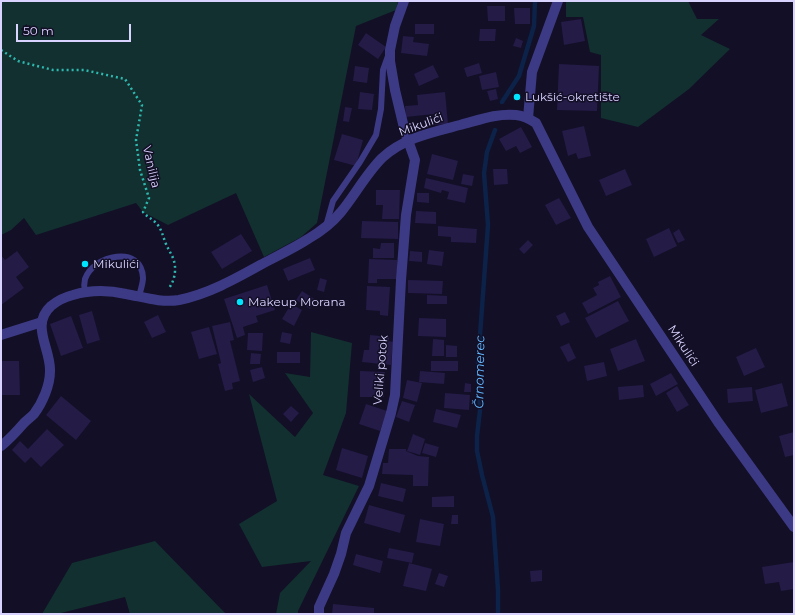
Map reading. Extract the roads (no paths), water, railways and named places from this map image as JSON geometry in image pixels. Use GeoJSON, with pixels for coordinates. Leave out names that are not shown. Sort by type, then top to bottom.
{"type":"FeatureCollection","features":[{"type":"Feature","properties":{"kind":"street","name":"Veliki potok"},"geometry":{"type":"LineString","coordinates":[[319,614],[320,607],[341,554],[346,533],[368,486],[391,413],[394,395],[406,223],[415,160],[408,141],[391,72],[390,50],[395,26],[404,1]]}},
{"type":"Feature","properties":{"kind":"street"},"geometry":{"type":"LineString","coordinates":[[528,118],[532,72],[536,57],[558,1]]}},
{"type":"Feature","properties":{"kind":"street","name":"Mikulići"},"geometry":{"type":"LineString","coordinates":[[42,322],[43,316],[47,310],[55,304],[65,298],[85,292],[109,291],[166,301],[176,300],[217,288],[252,271],[326,228],[340,213],[379,161],[392,150],[408,141],[424,135],[492,116],[517,115],[528,118],[536,124],[588,226],[718,422],[794,527]]}},
{"type":"Feature","properties":{"kind":"street"},"geometry":{"type":"LineString","coordinates":[[1,335],[42,322],[42,332],[49,356],[50,370],[49,383],[44,397],[34,415],[1,446]]}},
{"type":"Feature","properties":{"kind":"lane"},"geometry":{"type":"LineString","coordinates":[[326,228],[333,201],[360,162],[376,135],[381,109],[383,70],[390,50]]}},
{"type":"Feature","properties":{"kind":"lane"},"geometry":{"type":"LineString","coordinates":[[85,292],[84,283],[90,271],[111,257],[119,256],[134,261],[139,265],[143,278],[139,297]]}},
{"type":"Feature","properties":{"kind":"waterway","name":"Črnomerec"},"geometry":{"type":"LineString","coordinates":[[502,102],[519,76],[534,26],[535,1]]}},
{"type":"Feature","properties":{"kind":"waterway","name":"Črnomerec"},"geometry":{"type":"LineString","coordinates":[[495,130],[487,152],[484,173],[488,225],[478,363],[480,410],[477,451],[493,517],[498,590],[498,614]]}},
{"type":"Feature","properties":{"kind":"place","name":"Lukšić-okretište"},"geometry":{"type":"Point","coordinates":[517,97]}},
{"type":"Feature","properties":{"kind":"place","name":"Mikulići"},"geometry":{"type":"Point","coordinates":[85,264]}},
{"type":"Feature","properties":{"kind":"place","name":"Makeup Morana"},"geometry":{"type":"Point","coordinates":[240,302]}}]}
